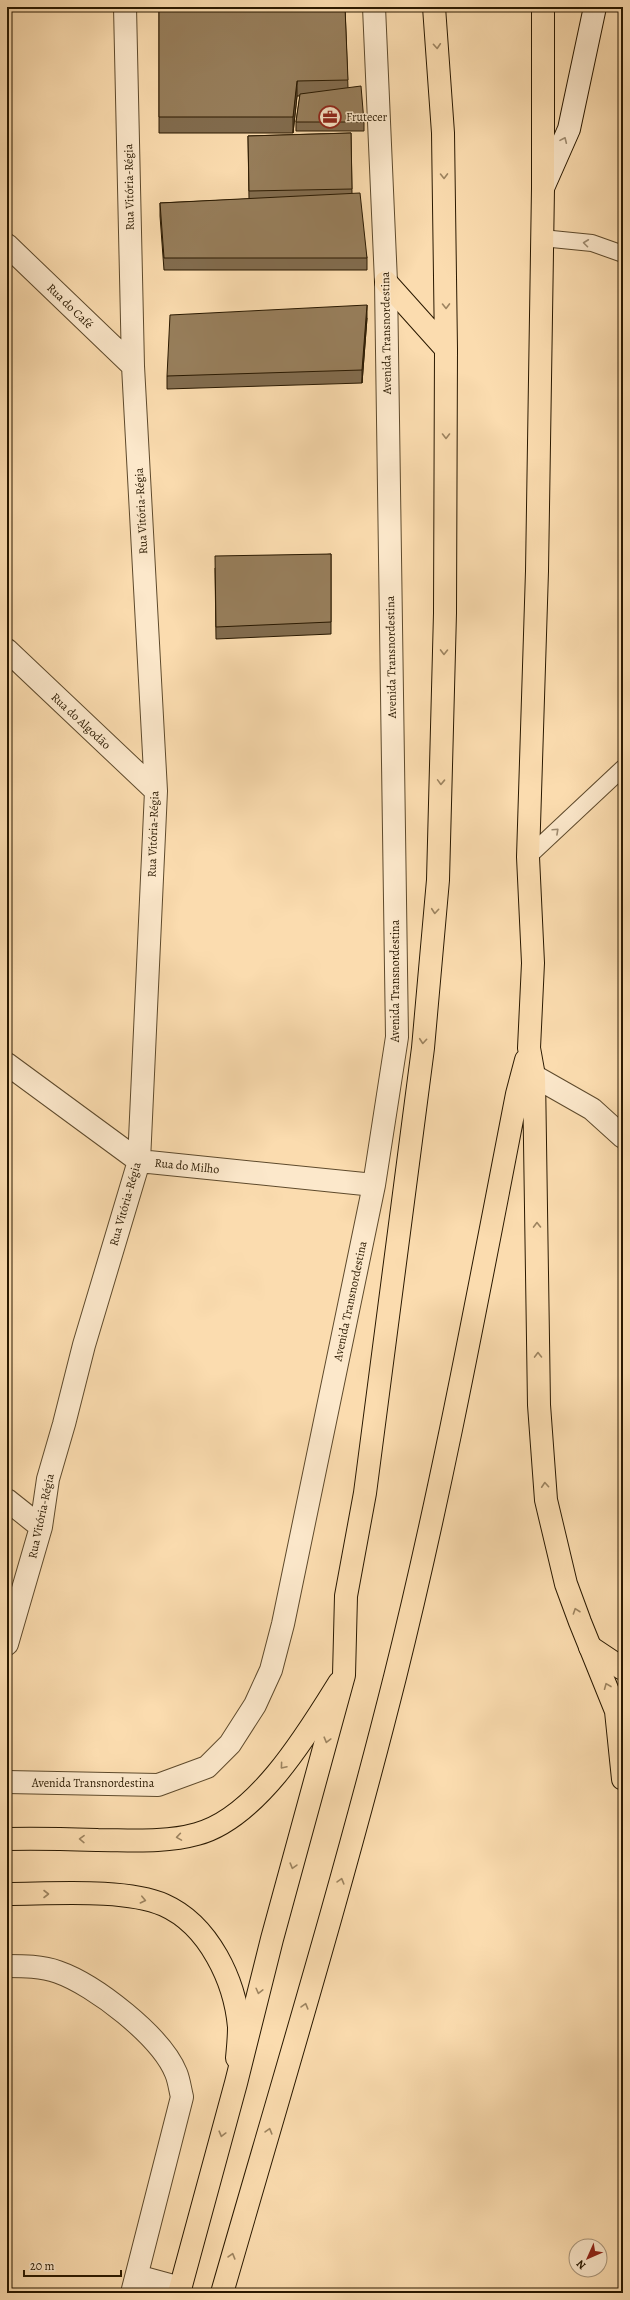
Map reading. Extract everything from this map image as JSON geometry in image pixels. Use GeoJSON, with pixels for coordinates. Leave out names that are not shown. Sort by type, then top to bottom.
{"type":"FeatureCollection","features":[{"type":"Feature","properties":{"kind":"main road"},"geometry":{"type":"LineString","coordinates":[[180,2291],[236,2083],[272,1939],[344,1676],[346,1596],[365,1493],[423,1048],[438,880],[445,613],[446,349],[443,133],[434,7]]}},
{"type":"Feature","properties":{"kind":"main road"},"geometry":{"type":"LineString","coordinates":[[542,7],[543,188],[537,563],[528,857],[532,963],[529,1048],[534,1076],[539,1405],[546,1500],[566,1584],[616,1711],[623,1778]]}},
{"type":"Feature","properties":{"kind":"main road"},"geometry":{"type":"LineString","coordinates":[[386,282],[446,349]]}},
{"type":"Feature","properties":{"kind":"main road"},"geometry":{"type":"LineString","coordinates":[[222,2293],[356,1830],[395,1675],[447,1448],[517,1094],[529,1048]]}},
{"type":"Feature","properties":{"kind":"main road"},"geometry":{"type":"LineString","coordinates":[[590,1647],[623,1669]]}},
{"type":"Feature","properties":{"kind":"main road"},"geometry":{"type":"LineString","coordinates":[[7,1839],[162,1840],[198,1834],[226,1822],[258,1794],[284,1765],[306,1736],[344,1676]]}},
{"type":"Feature","properties":{"kind":"main road"},"geometry":{"type":"LineString","coordinates":[[7,1894],[104,1894],[163,1905],[182,1915],[218,1958],[230,1985],[239,2027],[236,2083]]}},
{"type":"Feature","properties":{"kind":"street","name":"Rua Vitória-Régia"},"geometry":{"type":"LineString","coordinates":[[7,1644],[40,1527],[48,1479],[84,1345],[138,1161],[156,791],[133,366],[126,7]]}},
{"type":"Feature","properties":{"kind":"street","name":"Avenida Transnordestina"},"geometry":{"type":"LineString","coordinates":[[7,1782],[158,1785],[207,1767],[230,1744],[255,1705],[271,1670],[283,1624],[374,1185],[397,1036],[386,282],[374,7]]}},
{"type":"Feature","properties":{"kind":"street"},"geometry":{"type":"LineString","coordinates":[[543,188],[569,129],[595,7]]}},
{"type":"Feature","properties":{"kind":"street","name":"Rua do Café"},"geometry":{"type":"LineString","coordinates":[[7,245],[133,366]]}},
{"type":"Feature","properties":{"kind":"street","name":"Rua do Algodão"},"geometry":{"type":"LineString","coordinates":[[7,650],[156,791]]}},
{"type":"Feature","properties":{"kind":"street","name":"Rua do Milho"},"geometry":{"type":"LineString","coordinates":[[7,1064],[138,1161],[374,1185]]}},
{"type":"Feature","properties":{"kind":"street"},"geometry":{"type":"LineString","coordinates":[[534,1076],[592,1109],[623,1137]]}},
{"type":"Feature","properties":{"kind":"street"},"geometry":{"type":"LineString","coordinates":[[7,1500],[40,1527]]}},
{"type":"Feature","properties":{"kind":"street"},"geometry":{"type":"LineString","coordinates":[[7,1966],[25,1966],[58,1972],[97,1992],[122,2011],[144,2031],[166,2055],[176,2073],[182,2097],[134,2284],[180,2291]]}},
{"type":"Feature","properties":{"kind":"lane"},"geometry":{"type":"LineString","coordinates":[[542,238],[592,243],[623,254]]}},
{"type":"Feature","properties":{"kind":"lane"},"geometry":{"type":"LineString","coordinates":[[528,857],[623,768]]}},
{"type":"Feature","properties":{"kind":"building"},"geometry":{"type":"Polygon","coordinates":[[[159,7],[345,7],[348,80],[297,81],[293,117],[159,117],[159,7]]]}},
{"type":"Feature","properties":{"kind":"building","name":"Frutecer"},"geometry":{"type":"Polygon","coordinates":[[[361,86],[364,122],[296,122],[300,94],[361,86]]]}},
{"type":"Feature","properties":{"kind":"building"},"geometry":{"type":"Polygon","coordinates":[[[351,133],[352,189],[249,191],[248,136],[351,133]]]}},
{"type":"Feature","properties":{"kind":"building"},"geometry":{"type":"Polygon","coordinates":[[[360,193],[367,258],[164,258],[160,203],[360,193]]]}},
{"type":"Feature","properties":{"kind":"building"},"geometry":{"type":"Polygon","coordinates":[[[367,305],[362,370],[167,376],[170,315],[367,305]]]}},
{"type":"Feature","properties":{"kind":"building"},"geometry":{"type":"Polygon","coordinates":[[[331,554],[331,622],[216,627],[215,556],[331,554]]]}},
{"type":"Feature","properties":{"kind":"place","name":"Frutecer"},"geometry":{"type":"Point","coordinates":[330,117]}}]}
